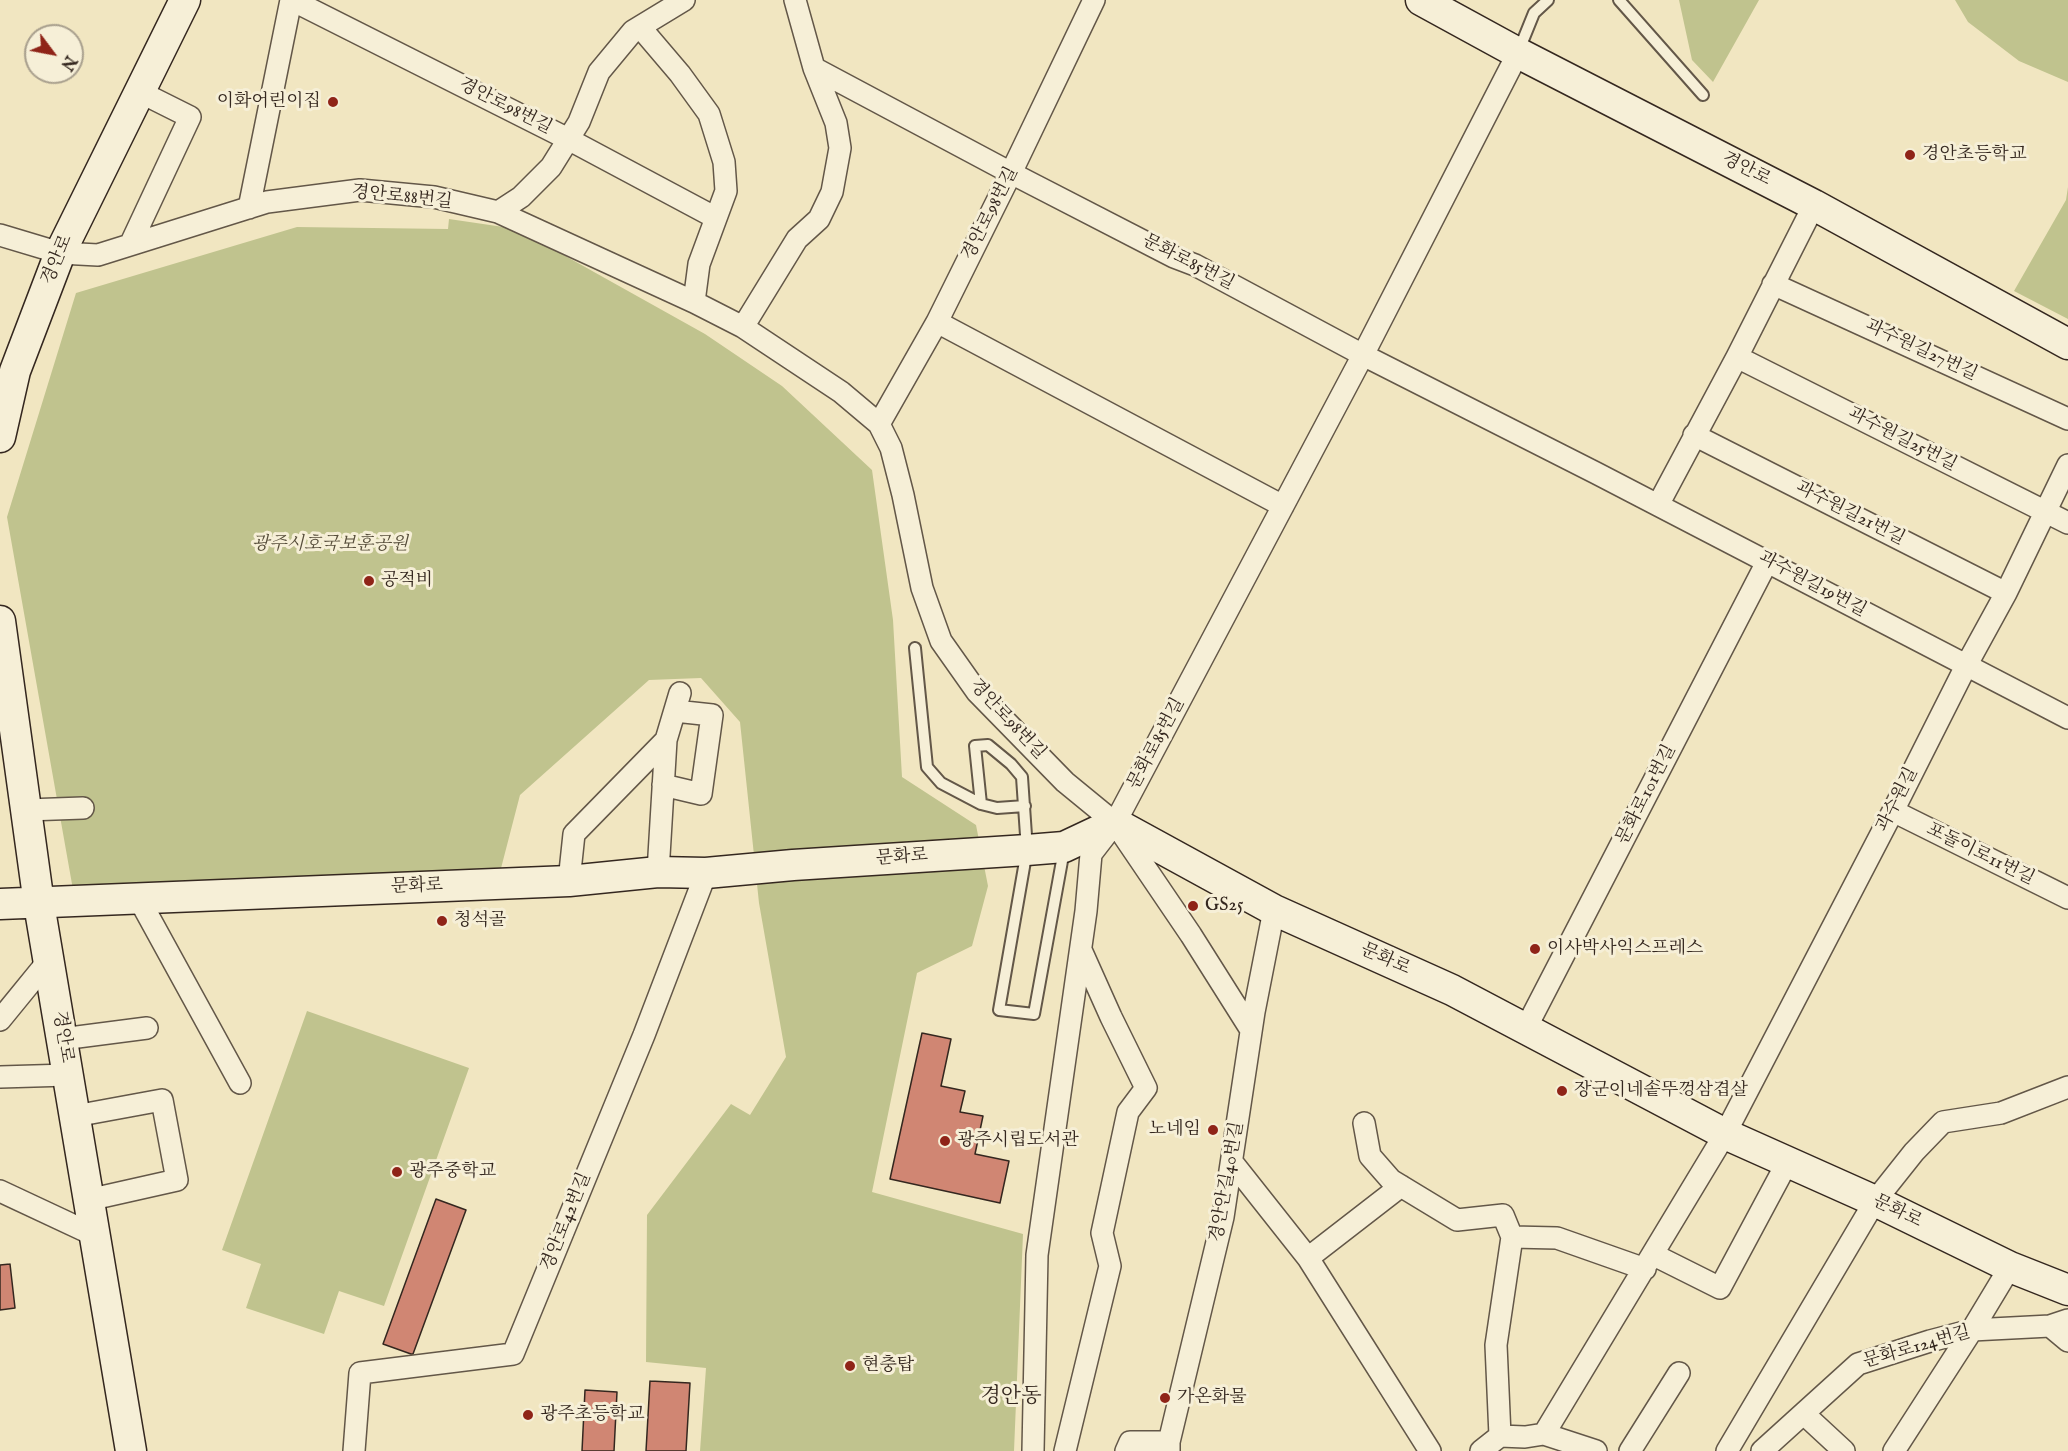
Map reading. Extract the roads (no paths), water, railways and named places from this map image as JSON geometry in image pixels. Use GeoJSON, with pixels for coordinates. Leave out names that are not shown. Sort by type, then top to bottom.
{"type":"FeatureCollection","features":[{"type":"Feature","properties":{"kind":"street","name":"경안로"},"geometry":{"type":"LineString","coordinates":[[0,437],[15,371],[60,253],[185,0]]}},
{"type":"Feature","properties":{"kind":"street","name":"경안로98번길"},"geometry":{"type":"LineString","coordinates":[[249,208],[292,0],[568,139],[716,218]]}},
{"type":"Feature","properties":{"kind":"street"},"geometry":{"type":"LineString","coordinates":[[498,212],[521,197],[551,167],[579,122],[599,72],[633,31],[684,0]]}},
{"type":"Feature","properties":{"kind":"street"},"geometry":{"type":"LineString","coordinates":[[743,327],[797,239],[819,219],[832,192],[840,148],[836,123],[814,68],[795,0]]}},
{"type":"Feature","properties":{"kind":"street","name":"경안로"},"geometry":{"type":"LineString","coordinates":[[1421,0],[1518,53],[1814,205],[2068,344]]}},
{"type":"Feature","properties":{"kind":"street","name":"경안로98번길"},"geometry":{"type":"LineString","coordinates":[[879,424],[937,322],[1011,173],[1086,3]]}},
{"type":"Feature","properties":{"kind":"street"},"geometry":{"type":"LineString","coordinates":[[640,27],[680,74],[709,114],[724,162],[726,191],[699,264],[694,302]]}},
{"type":"Feature","properties":{"kind":"street","name":"문화로85번길"},"geometry":{"type":"LineString","coordinates":[[1033,1451],[1037,1255],[1081,950],[1091,854],[1115,823],[1363,356],[1518,53]]}},
{"type":"Feature","properties":{"kind":"street","name":"문화로85번길"},"geometry":{"type":"LineString","coordinates":[[814,68],[1011,173],[1174,257],[1195,265],[1363,356]]}},
{"type":"Feature","properties":{"kind":"street"},"geometry":{"type":"LineString","coordinates":[[131,243],[190,117],[140,92]]}},
{"type":"Feature","properties":{"kind":"street","name":"경안로88번길"},"geometry":{"type":"LineString","coordinates":[[0,235],[60,253],[98,255],[267,202],[360,190],[434,197],[498,212],[694,302]]}},
{"type":"Feature","properties":{"kind":"street"},"geometry":{"type":"LineString","coordinates":[[1658,505],[1737,357],[1814,205]]}},
{"type":"Feature","properties":{"kind":"street","name":"과수원길27번길"},"geometry":{"type":"LineString","coordinates":[[1773,284],[2068,419]]}},
{"type":"Feature","properties":{"kind":"street","name":"경안로98번길"},"geometry":{"type":"LineString","coordinates":[[694,302],[743,327],[842,392],[879,424],[891,448],[922,588],[941,641],[977,692],[1065,782],[1115,823],[1191,935],[1251,1030]]}},
{"type":"Feature","properties":{"kind":"street"},"geometry":{"type":"LineString","coordinates":[[937,322],[1283,506]]}},
{"type":"Feature","properties":{"kind":"street","name":"과수원길19번길"},"geometry":{"type":"LineString","coordinates":[[1363,356],[1658,505],[2068,718]]}},
{"type":"Feature","properties":{"kind":"street","name":"과수원길25번길"},"geometry":{"type":"LineString","coordinates":[[1737,357],[2068,523]]}},
{"type":"Feature","properties":{"kind":"street","name":"과수원길21번길"},"geometry":{"type":"LineString","coordinates":[[1694,435],[2006,592]]}},
{"type":"Feature","properties":{"kind":"street","name":"과수원길"},"geometry":{"type":"LineString","coordinates":[[1725,1134],[2006,592],[2068,465]]}},
{"type":"Feature","properties":{"kind":"street","name":"문화로101번길"},"geometry":{"type":"LineString","coordinates":[[1526,1028],[1767,562]]}},
{"type":"Feature","properties":{"kind":"street","name":"경안로"},"geometry":{"type":"LineString","coordinates":[[0,621],[39,904],[131,1451]]}},
{"type":"Feature","properties":{"kind":"street"},"geometry":{"type":"LineString","coordinates":[[658,872],[663,785],[666,740],[677,702],[712,715],[701,794],[663,785]]}},
{"type":"Feature","properties":{"kind":"street"},"geometry":{"type":"LineString","coordinates":[[569,881],[574,834],[666,740]]}},
{"type":"Feature","properties":{"kind":"street"},"geometry":{"type":"LineString","coordinates":[[27,810],[83,808]]}},
{"type":"Feature","properties":{"kind":"street","name":"포돌이로11번길"},"geometry":{"type":"LineString","coordinates":[[1893,811],[2068,898]]}},
{"type":"Feature","properties":{"kind":"street","name":"문화로"},"geometry":{"type":"LineString","coordinates":[[0,904],[569,881],[658,872],[706,873],[1027,850],[1064,847],[1115,823],[1274,910],[1452,990],[1725,1134],[1788,1161],[2010,1267],[2068,1290]]}},
{"type":"Feature","properties":{"kind":"street","name":"경안로42번길"},"geometry":{"type":"LineString","coordinates":[[354,1451],[360,1373],[513,1354],[644,1035],[706,873]]}},
{"type":"Feature","properties":{"kind":"street"},"geometry":{"type":"LineString","coordinates":[[139,899],[240,1083]]}},
{"type":"Feature","properties":{"kind":"street","name":"경안안길40번길"},"geometry":{"type":"LineString","coordinates":[[1169,1446],[1223,1217],[1251,1030],[1274,910]]}},
{"type":"Feature","properties":{"kind":"street"},"geometry":{"type":"LineString","coordinates":[[1065,1451],[1110,1266],[1102,1233],[1128,1112],[1146,1088],[1081,950]]}},
{"type":"Feature","properties":{"kind":"street"},"geometry":{"type":"LineString","coordinates":[[0,1020],[49,960]]}},
{"type":"Feature","properties":{"kind":"street"},"geometry":{"type":"LineString","coordinates":[[62,1039],[147,1028]]}},
{"type":"Feature","properties":{"kind":"street"},"geometry":{"type":"LineString","coordinates":[[0,1077],[68,1075]]}},
{"type":"Feature","properties":{"kind":"street"},"geometry":{"type":"LineString","coordinates":[[1727,1451],[1875,1202],[1914,1152],[1943,1122],[2001,1113],[2068,1087]]}},
{"type":"Feature","properties":{"kind":"street"},"geometry":{"type":"LineString","coordinates":[[75,1116],[162,1100],[177,1180],[88,1200]]}},
{"type":"Feature","properties":{"kind":"street"},"geometry":{"type":"LineString","coordinates":[[1364,1123],[1370,1156],[1391,1180],[1457,1220],[1503,1215],[1512,1237],[1496,1346],[1500,1436]]}},
{"type":"Feature","properties":{"kind":"street"},"geometry":{"type":"LineString","coordinates":[[1544,1434],[1725,1134]]}},
{"type":"Feature","properties":{"kind":"street"},"geometry":{"type":"LineString","coordinates":[[1512,1237],[1557,1238],[1649,1262],[1720,1288],[1788,1161]]}},
{"type":"Feature","properties":{"kind":"street"},"geometry":{"type":"LineString","coordinates":[[1232,1162],[1308,1258],[1430,1451]]}},
{"type":"Feature","properties":{"kind":"street"},"geometry":{"type":"LineString","coordinates":[[1308,1258],[1401,1186]]}},
{"type":"Feature","properties":{"kind":"street"},"geometry":{"type":"LineString","coordinates":[[0,1191],[94,1235]]}},
{"type":"Feature","properties":{"kind":"street"},"geometry":{"type":"LineString","coordinates":[[1894,1451],[2010,1267]]}},
{"type":"Feature","properties":{"kind":"street"},"geometry":{"type":"LineString","coordinates":[[2059,1323],[2068,1341]]}},
{"type":"Feature","properties":{"kind":"street","name":"문화로124번길"},"geometry":{"type":"LineString","coordinates":[[1762,1451],[1858,1364],[1972,1330],[2059,1323]]}},
{"type":"Feature","properties":{"kind":"street"},"geometry":{"type":"LineString","coordinates":[[1630,1451],[1679,1373]]}},
{"type":"Feature","properties":{"kind":"street"},"geometry":{"type":"LineString","coordinates":[[1804,1414],[1844,1451]]}},
{"type":"Feature","properties":{"kind":"street"},"geometry":{"type":"LineString","coordinates":[[1481,1451],[1500,1436],[1525,1437],[1544,1434],[1596,1451]]}},
{"type":"Feature","properties":{"kind":"street"},"geometry":{"type":"LineString","coordinates":[[1126,1451],[1130,1442],[1169,1446]]}},
{"type":"Feature","properties":{"kind":"lane"},"geometry":{"type":"LineString","coordinates":[[1518,53],[1534,13],[1548,0]]}},
{"type":"Feature","properties":{"kind":"lane"},"geometry":{"type":"LineString","coordinates":[[1619,0],[1703,95]]}},
{"type":"Feature","properties":{"kind":"lane"},"geometry":{"type":"LineString","coordinates":[[915,648],[927,767],[941,783],[981,804],[997,808],[1025,806]]}},
{"type":"Feature","properties":{"kind":"lane"},"geometry":{"type":"LineString","coordinates":[[981,804],[975,746],[988,745],[1011,764],[1022,777],[1027,850],[999,1010],[1034,1014],[1064,847]]}},
{"type":"Feature","properties":{"kind":"place","name":"이화어린이집"},"geometry":{"type":"Point","coordinates":[333,102]}},
{"type":"Feature","properties":{"kind":"place","name":"경안초등학교"},"geometry":{"type":"Point","coordinates":[1910,155]}},
{"type":"Feature","properties":{"kind":"place","name":"공적비"},"geometry":{"type":"Point","coordinates":[369,581]}},
{"type":"Feature","properties":{"kind":"place","name":"GS25"},"geometry":{"type":"Point","coordinates":[1193,906]}},
{"type":"Feature","properties":{"kind":"place","name":"청석골"},"geometry":{"type":"Point","coordinates":[442,921]}},
{"type":"Feature","properties":{"kind":"place","name":"이사박사익스프레스"},"geometry":{"type":"Point","coordinates":[1535,949]}},
{"type":"Feature","properties":{"kind":"place","name":"장군이네솥뚜껑삼겹살"},"geometry":{"type":"Point","coordinates":[1562,1091]}},
{"type":"Feature","properties":{"kind":"place","name":"노네임"},"geometry":{"type":"Point","coordinates":[1213,1130]}},
{"type":"Feature","properties":{"kind":"place","name":"광주시립도서관"},"geometry":{"type":"Point","coordinates":[945,1141]}},
{"type":"Feature","properties":{"kind":"place","name":"광주중학교"},"geometry":{"type":"Point","coordinates":[397,1172]}},
{"type":"Feature","properties":{"kind":"place","name":"현충탑"},"geometry":{"type":"Point","coordinates":[850,1366]}},
{"type":"Feature","properties":{"kind":"place","name":"가온화물"},"geometry":{"type":"Point","coordinates":[1165,1398]}},
{"type":"Feature","properties":{"kind":"place","name":"광주초등학교"},"geometry":{"type":"Point","coordinates":[528,1415]}},
{"type":"Feature","properties":{"kind":"district","name":"경안동"},"geometry":{"type":"Point","coordinates":[1011,1398]}},
{"type":"Feature","properties":{"kind":"park label","name":"광주시호국보훈공원"},"geometry":{"type":"Point","coordinates":[330,545]}}]}
